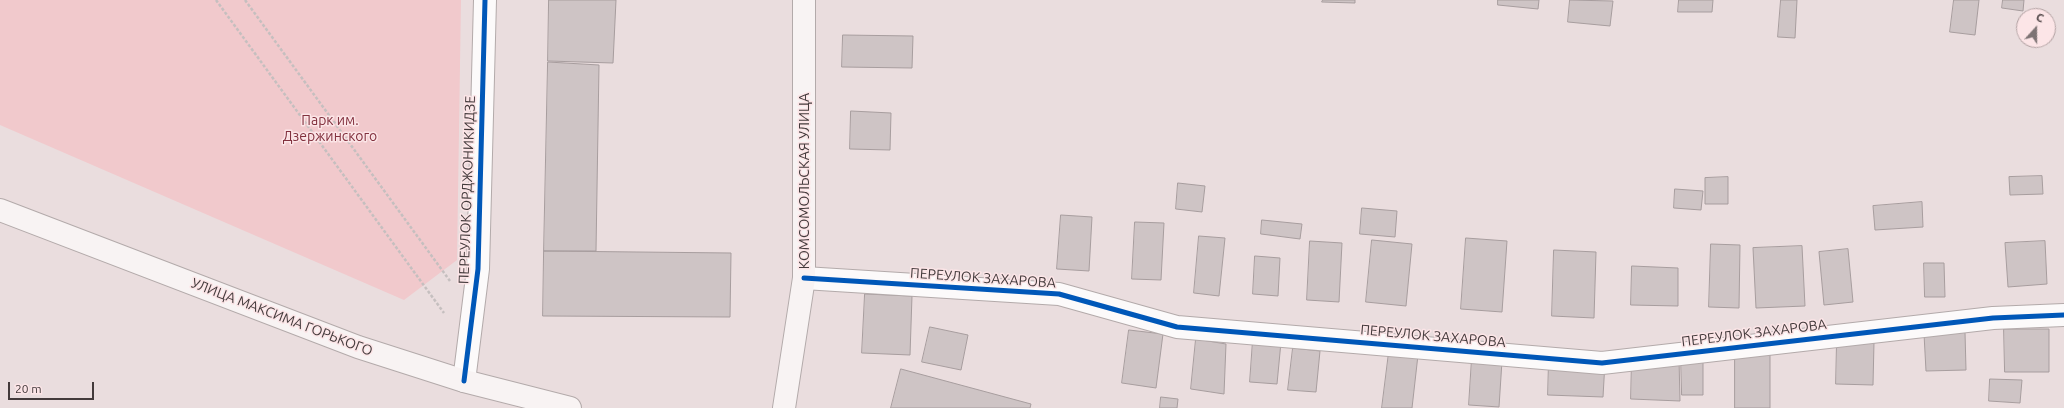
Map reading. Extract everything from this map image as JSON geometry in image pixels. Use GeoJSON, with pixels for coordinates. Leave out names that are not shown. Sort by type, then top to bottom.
{"type":"FeatureCollection","features":[{"type":"Feature","properties":{"kind":"main road","name":"КОМСОМОЛЬСКАЯ УЛИЦА"},"geometry":{"type":"LineString","coordinates":[[784,408],[804,278],[804,0]]}},
{"type":"Feature","properties":{"kind":"main road","name":"УЛИЦА МАКСИМА ГОРЬКОГО"},"geometry":{"type":"LineString","coordinates":[[0,210],[358,347],[464,381],[570,408]]}},
{"type":"Feature","properties":{"kind":"street","name":"ПЕРЕУЛОК ОРДЖОНИКИДЗЕ"},"geometry":{"type":"LineString","coordinates":[[464,381],[478,269],[485,0]]}},
{"type":"Feature","properties":{"kind":"street","name":"ПЕРЕУЛОК ЗАХАРОВА"},"geometry":{"type":"LineString","coordinates":[[804,278],[1059,294],[1177,327],[1602,363],[1993,318],[2064,315]]}},
{"type":"Feature","properties":{"kind":"path"},"geometry":{"type":"LineString","coordinates":[[216,0],[444,313]]}},
{"type":"Feature","properties":{"kind":"path"},"geometry":{"type":"LineString","coordinates":[[245,0],[452,284]]}},
{"type":"Feature","properties":{"kind":"green space","name":"Парк им. Дзержинского"},"geometry":{"type":"Polygon","coordinates":[[[0,0],[461,0],[457,260],[404,300],[0,125],[0,0]]]}},
{"type":"Feature","properties":{"kind":"building"},"geometry":{"type":"Polygon","coordinates":[[[549,0],[616,0],[613,63],[548,61],[549,0]]]}},
{"type":"Feature","properties":{"kind":"building"},"geometry":{"type":"Polygon","coordinates":[[[1323,0],[1355,0],[1355,3],[1322,2],[1323,0]]]}},
{"type":"Feature","properties":{"kind":"building"},"geometry":{"type":"Polygon","coordinates":[[[1498,0],[1539,0],[1538,9],[1498,5],[1498,0]]]}},
{"type":"Feature","properties":{"kind":"building"},"geometry":{"type":"Polygon","coordinates":[[[1570,0],[1613,1],[1610,26],[1568,22],[1570,0]]]}},
{"type":"Feature","properties":{"kind":"building"},"geometry":{"type":"Polygon","coordinates":[[[1679,0],[1713,0],[1712,12],[1678,12],[1679,0]]]}},
{"type":"Feature","properties":{"kind":"building"},"geometry":{"type":"Polygon","coordinates":[[[1781,0],[1797,0],[1795,38],[1778,37],[1781,0]]]}},
{"type":"Feature","properties":{"kind":"building"},"geometry":{"type":"Polygon","coordinates":[[[1954,0],[1979,0],[1975,35],[1950,32],[1954,0]]]}},
{"type":"Feature","properties":{"kind":"building"},"geometry":{"type":"Polygon","coordinates":[[[2003,0],[2024,0],[2023,8],[2016,8],[2016,10],[2002,8],[2003,0]]]}},
{"type":"Feature","properties":{"kind":"building"},"geometry":{"type":"Polygon","coordinates":[[[843,35],[913,36],[912,68],[842,67],[843,35]]]}},
{"type":"Feature","properties":{"kind":"building"},"geometry":{"type":"Polygon","coordinates":[[[548,62],[599,65],[596,251],[544,251],[548,62]]]}},
{"type":"Feature","properties":{"kind":"building"},"geometry":{"type":"Polygon","coordinates":[[[851,111],[891,113],[890,150],[850,149],[851,111]]]}},
{"type":"Feature","properties":{"kind":"building"},"geometry":{"type":"Polygon","coordinates":[[[2042,176],[2043,194],[2010,195],[2009,177],[2042,176]]]}},
{"type":"Feature","properties":{"kind":"building"},"geometry":{"type":"Polygon","coordinates":[[[1728,177],[1728,204],[1705,204],[1705,178],[1728,177]]]}},
{"type":"Feature","properties":{"kind":"building"},"geometry":{"type":"Polygon","coordinates":[[[1178,183],[1205,186],[1202,212],[1176,209],[1178,183]]]}},
{"type":"Feature","properties":{"kind":"building"},"geometry":{"type":"Polygon","coordinates":[[[1675,189],[1703,191],[1701,210],[1674,208],[1675,189]]]}},
{"type":"Feature","properties":{"kind":"building"},"geometry":{"type":"Polygon","coordinates":[[[1922,202],[1923,227],[1875,230],[1873,206],[1922,202]]]}},
{"type":"Feature","properties":{"kind":"building"},"geometry":{"type":"Polygon","coordinates":[[[1362,208],[1397,211],[1395,237],[1360,234],[1362,208]]]}},
{"type":"Feature","properties":{"kind":"building"},"geometry":{"type":"Polygon","coordinates":[[[1061,215],[1092,217],[1089,271],[1057,269],[1061,215]]]}},
{"type":"Feature","properties":{"kind":"building"},"geometry":{"type":"Polygon","coordinates":[[[1262,220],[1302,224],[1300,239],[1261,234],[1262,220]]]}},
{"type":"Feature","properties":{"kind":"building"},"geometry":{"type":"Polygon","coordinates":[[[1135,222],[1164,223],[1161,280],[1132,279],[1135,222]]]}},
{"type":"Feature","properties":{"kind":"building"},"geometry":{"type":"Polygon","coordinates":[[[1199,236],[1225,238],[1219,296],[1194,293],[1199,236]]]}},
{"type":"Feature","properties":{"kind":"building"},"geometry":{"type":"Polygon","coordinates":[[[1466,238],[1507,241],[1502,312],[1461,309],[1466,238]]]}},
{"type":"Feature","properties":{"kind":"building"},"geometry":{"type":"Polygon","coordinates":[[[1372,240],[1412,244],[1406,306],[1366,302],[1372,240]]]}},
{"type":"Feature","properties":{"kind":"building"},"geometry":{"type":"Polygon","coordinates":[[[1310,241],[1342,243],[1339,302],[1307,300],[1310,241]]]}},
{"type":"Feature","properties":{"kind":"building"},"geometry":{"type":"Polygon","coordinates":[[[2045,241],[2047,284],[2008,287],[2005,243],[2045,241]]]}},
{"type":"Feature","properties":{"kind":"building"},"geometry":{"type":"Polygon","coordinates":[[[1711,244],[1740,245],[1739,308],[1709,307],[1711,244]]]}},
{"type":"Feature","properties":{"kind":"building"},"geometry":{"type":"Polygon","coordinates":[[[1802,246],[1805,306],[1756,308],[1753,248],[1802,246]]]}},
{"type":"Feature","properties":{"kind":"building"},"geometry":{"type":"Polygon","coordinates":[[[1848,249],[1853,302],[1824,305],[1819,252],[1848,249]]]}},
{"type":"Feature","properties":{"kind":"building"},"geometry":{"type":"Polygon","coordinates":[[[1554,250],[1596,252],[1594,318],[1552,316],[1554,250]]]}},
{"type":"Feature","properties":{"kind":"building"},"geometry":{"type":"Polygon","coordinates":[[[544,251],[731,253],[730,317],[543,316],[544,251]]]}},
{"type":"Feature","properties":{"kind":"building"},"geometry":{"type":"Polygon","coordinates":[[[1255,256],[1280,258],[1278,296],[1253,294],[1255,256]]]}},
{"type":"Feature","properties":{"kind":"building"},"geometry":{"type":"Polygon","coordinates":[[[1924,263],[1944,263],[1945,297],[1925,297],[1924,263]]]}},
{"type":"Feature","properties":{"kind":"building"},"geometry":{"type":"Polygon","coordinates":[[[1632,266],[1678,268],[1678,306],[1631,305],[1632,266]]]}},
{"type":"Feature","properties":{"kind":"building"},"geometry":{"type":"Polygon","coordinates":[[[865,294],[912,296],[910,355],[862,353],[865,294]]]}},
{"type":"Feature","properties":{"kind":"building"},"geometry":{"type":"Polygon","coordinates":[[[930,327],[968,335],[961,370],[922,362],[930,327]]]}},
{"type":"Feature","properties":{"kind":"building"},"geometry":{"type":"Polygon","coordinates":[[[2004,329],[2049,329],[2049,372],[2005,372],[2004,329]]]}},
{"type":"Feature","properties":{"kind":"building"},"geometry":{"type":"Polygon","coordinates":[[[1129,330],[1163,334],[1156,388],[1122,383],[1129,330]]]}},
{"type":"Feature","properties":{"kind":"building"},"geometry":{"type":"Polygon","coordinates":[[[1965,332],[1966,370],[1926,371],[1924,334],[1965,332]]]}},
{"type":"Feature","properties":{"kind":"building"},"geometry":{"type":"Polygon","coordinates":[[[1196,339],[1226,344],[1224,394],[1191,389],[1196,339]]]}},
{"type":"Feature","properties":{"kind":"building"},"geometry":{"type":"Polygon","coordinates":[[[1253,340],[1281,342],[1277,384],[1250,382],[1253,340]]]}},
{"type":"Feature","properties":{"kind":"building"},"geometry":{"type":"Polygon","coordinates":[[[1837,341],[1874,342],[1873,385],[1836,384],[1837,341]]]}},
{"type":"Feature","properties":{"kind":"building"},"geometry":{"type":"Polygon","coordinates":[[[1293,348],[1320,351],[1316,392],[1288,390],[1293,348]]]}},
{"type":"Feature","properties":{"kind":"building"},"geometry":{"type":"Polygon","coordinates":[[[1389,352],[1418,355],[1412,408],[1382,408],[1389,352]]]}},
{"type":"Feature","properties":{"kind":"building"},"geometry":{"type":"Polygon","coordinates":[[[1735,353],[1770,354],[1770,408],[1735,408],[1735,353]]]}},
{"type":"Feature","properties":{"kind":"building"},"geometry":{"type":"Polygon","coordinates":[[[1681,356],[1703,356],[1703,395],[1682,395],[1681,356]]]}},
{"type":"Feature","properties":{"kind":"building"},"geometry":{"type":"Polygon","coordinates":[[[1472,358],[1502,361],[1499,407],[1469,405],[1472,358]]]}},
{"type":"Feature","properties":{"kind":"building"},"geometry":{"type":"Polygon","coordinates":[[[1632,358],[1679,359],[1680,401],[1631,399],[1632,358]]]}},
{"type":"Feature","properties":{"kind":"building"},"geometry":{"type":"Polygon","coordinates":[[[1549,360],[1605,362],[1603,397],[1548,395],[1549,360]]]}},
{"type":"Feature","properties":{"kind":"building"},"geometry":{"type":"Polygon","coordinates":[[[901,369],[1031,404],[1030,408],[891,408],[901,369]]]}},
{"type":"Feature","properties":{"kind":"building"},"geometry":{"type":"Polygon","coordinates":[[[1990,379],[2022,380],[2020,403],[1989,401],[1990,379]]]}},
{"type":"Feature","properties":{"kind":"building"},"geometry":{"type":"Polygon","coordinates":[[[1161,397],[1178,399],[1177,408],[1160,408],[1161,397]]]}},
{"type":"Feature","properties":{"kind":"cycle path"},"geometry":{"type":"LineString","coordinates":[[464,381],[478,269],[485,0]]}},
{"type":"Feature","properties":{"kind":"cycle path"},"geometry":{"type":"LineString","coordinates":[[804,278],[1059,294],[1177,327],[1602,363],[1993,318],[2064,315]]}}]}
